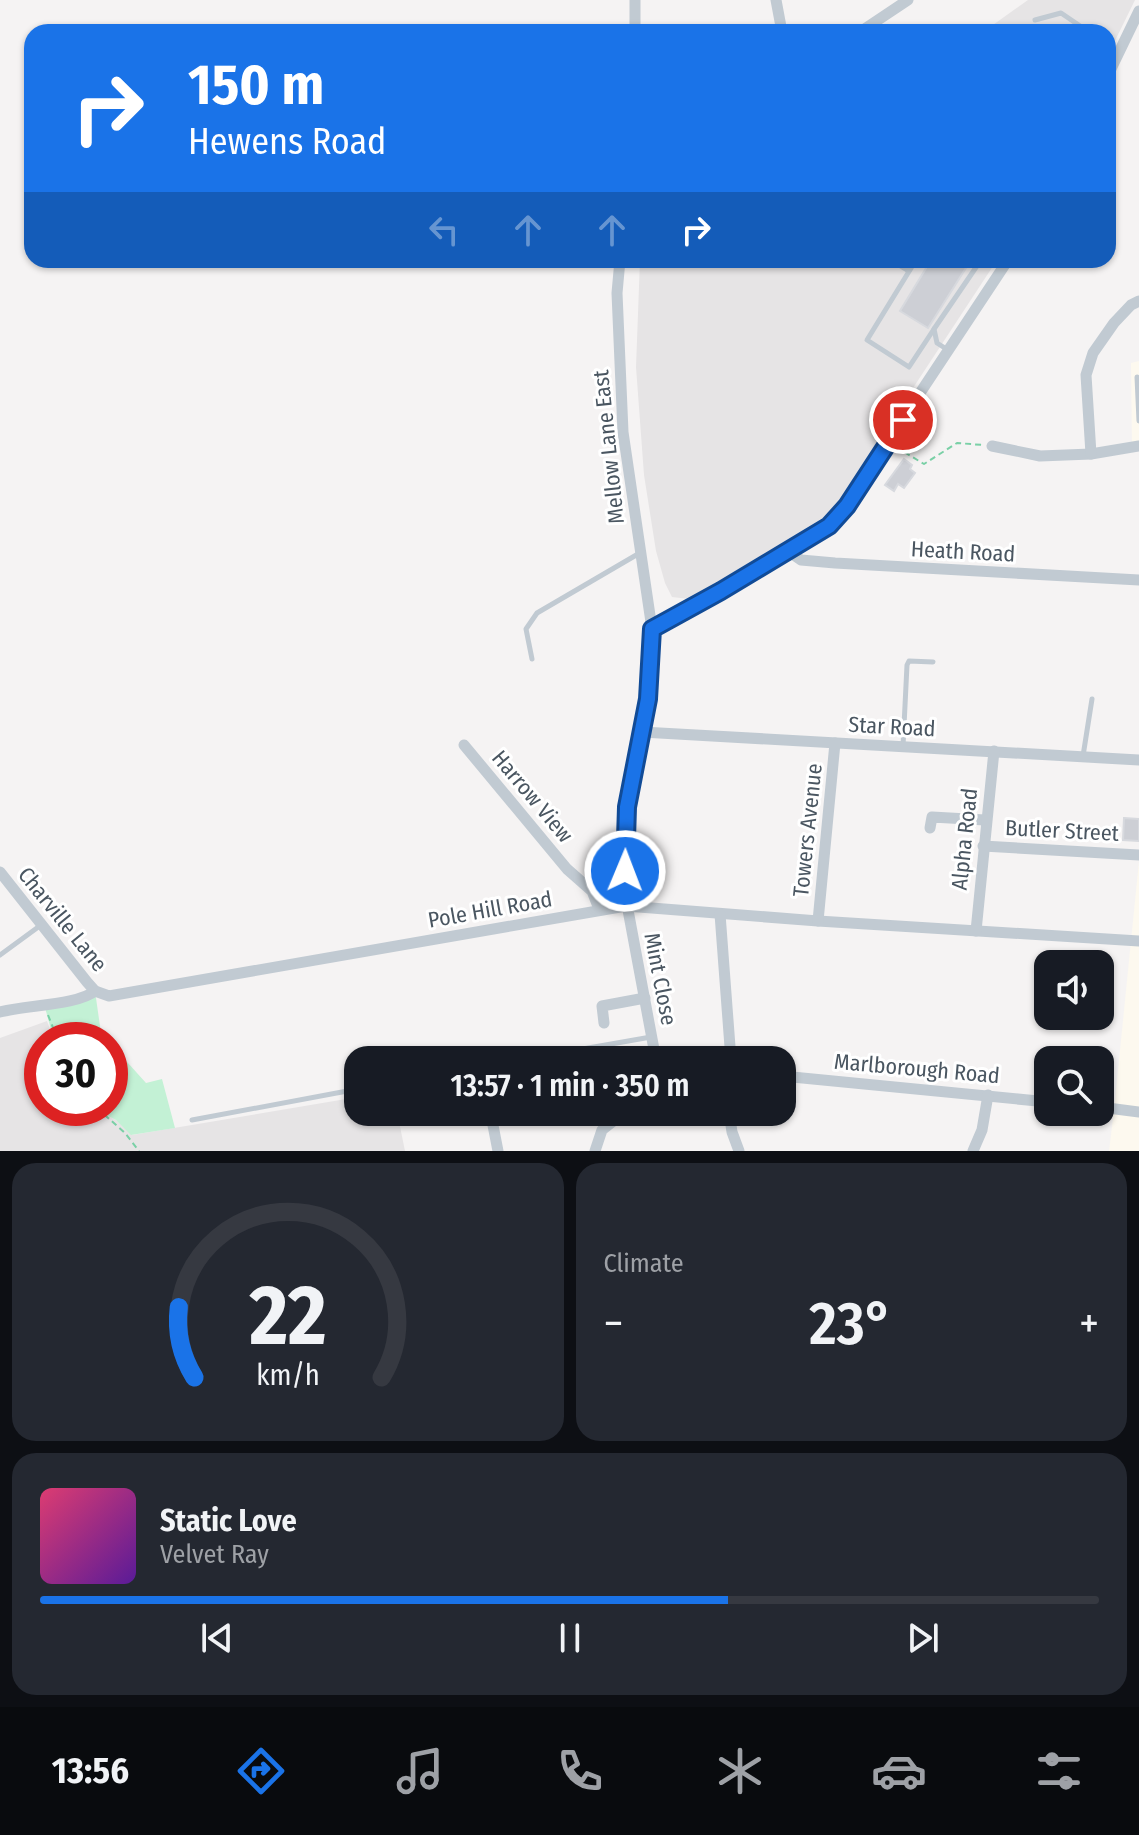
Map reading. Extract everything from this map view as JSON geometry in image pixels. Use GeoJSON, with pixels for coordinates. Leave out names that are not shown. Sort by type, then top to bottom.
{"type":"FeatureCollection","features":[{"type":"Feature","properties":{"kind":"street"},"geometry":{"type":"LineString","coordinates":[[635,0],[635,24]]}},
{"type":"Feature","properties":{"kind":"street"},"geometry":{"type":"LineString","coordinates":[[776,0],[780,24]]}},
{"type":"Feature","properties":{"kind":"street"},"geometry":{"type":"LineString","coordinates":[[872,24],[908,0]]}},
{"type":"Feature","properties":{"kind":"street"},"geometry":{"type":"LineString","coordinates":[[1116,53],[1139,11]]}},
{"type":"Feature","properties":{"kind":"street","name":"Mellow Lane East"},"geometry":{"type":"LineString","coordinates":[[619,268],[617,293],[623,432],[652,629],[648,699],[642,732]]}},
{"type":"Feature","properties":{"kind":"street"},"geometry":{"type":"LineString","coordinates":[[652,629],[836,520],[1003,268]]}},
{"type":"Feature","properties":{"kind":"street"},"geometry":{"type":"LineString","coordinates":[[1091,454],[1086,375],[1093,353],[1114,323],[1139,301]]}},
{"type":"Feature","properties":{"kind":"street"},"geometry":{"type":"LineString","coordinates":[[992,446],[1040,456],[1091,454],[1139,446]]}},
{"type":"Feature","properties":{"kind":"street","name":"Heath Road"},"geometry":{"type":"LineString","coordinates":[[788,551],[801,560],[820,562],[1139,580]]}},
{"type":"Feature","properties":{"kind":"street","name":"Star Road"},"geometry":{"type":"LineString","coordinates":[[642,732],[1139,760]]}},
{"type":"Feature","properties":{"kind":"street","name":"Mint Close"},"geometry":{"type":"LineString","coordinates":[[642,732],[627,807],[626,906],[654,1046]]}},
{"type":"Feature","properties":{"kind":"street","name":"Towers Avenue"},"geometry":{"type":"LineString","coordinates":[[818,921],[835,743]]}},
{"type":"Feature","properties":{"kind":"street","name":"Harrow View"},"geometry":{"type":"LineString","coordinates":[[464,745],[567,869],[592,891],[599,909]]}},
{"type":"Feature","properties":{"kind":"street","name":"Alpha Road"},"geometry":{"type":"LineString","coordinates":[[976,931],[994,751]]}},
{"type":"Feature","properties":{"kind":"street"},"geometry":{"type":"LineString","coordinates":[[930,828],[932,817],[985,820]]}},
{"type":"Feature","properties":{"kind":"street","name":"Butler Street"},"geometry":{"type":"LineString","coordinates":[[983,846],[1139,855]]}},
{"type":"Feature","properties":{"kind":"street","name":"Charville Lane"},"geometry":{"type":"LineString","coordinates":[[0,872],[95,991]]}},
{"type":"Feature","properties":{"kind":"street","name":"Pole Hill Road"},"geometry":{"type":"LineString","coordinates":[[0,1012],[79,1000],[95,991],[118,995],[626,906],[1139,941]]}},
{"type":"Feature","properties":{"kind":"street"},"geometry":{"type":"LineString","coordinates":[[720,914],[730,1046]]}},
{"type":"Feature","properties":{"kind":"street"},"geometry":{"type":"LineString","coordinates":[[604,1023],[602,1006],[645,998]]}},
{"type":"Feature","properties":{"kind":"street","name":"Marlborough Road"},"geometry":{"type":"LineString","coordinates":[[796,1077],[1034,1100]]}},
{"type":"Feature","properties":{"kind":"street"},"geometry":{"type":"LineString","coordinates":[[977,1149],[988,1095]]}},
{"type":"Feature","properties":{"kind":"street"},"geometry":{"type":"LineString","coordinates":[[1114,1109],[1139,1112]]}},
{"type":"Feature","properties":{"kind":"street"},"geometry":{"type":"LineString","coordinates":[[493,1126],[498,1151]]}},
{"type":"Feature","properties":{"kind":"street"},"geometry":{"type":"LineString","coordinates":[[595,1151],[602,1130],[607,1126]]}},
{"type":"Feature","properties":{"kind":"street"},"geometry":{"type":"LineString","coordinates":[[731,1126],[739,1151]]}},
{"type":"Feature","properties":{"kind":"lane"},"geometry":{"type":"LineString","coordinates":[[1035,20],[1061,13],[1077,24]]}},
{"type":"Feature","properties":{"kind":"lane"},"geometry":{"type":"LineString","coordinates":[[904,268],[909,271]]}},
{"type":"Feature","properties":{"kind":"lane"},"geometry":{"type":"LineString","coordinates":[[911,268],[867,340],[909,367],[976,268]]}},
{"type":"Feature","properties":{"kind":"lane"},"geometry":{"type":"LineString","coordinates":[[934,329],[937,343],[948,351]]}},
{"type":"Feature","properties":{"kind":"lane"},"geometry":{"type":"LineString","coordinates":[[1137,377],[1139,421]]}},
{"type":"Feature","properties":{"kind":"lane"},"geometry":{"type":"LineString","coordinates":[[532,659],[526,629],[537,613],[640,553]]}},
{"type":"Feature","properties":{"kind":"lane"},"geometry":{"type":"LineString","coordinates":[[903,747],[907,665],[909,661],[933,662]]}},
{"type":"Feature","properties":{"kind":"lane"},"geometry":{"type":"LineString","coordinates":[[1083,757],[1092,699]]}},
{"type":"Feature","properties":{"kind":"lane"},"geometry":{"type":"LineString","coordinates":[[0,955],[42,925]]}},
{"type":"Feature","properties":{"kind":"lane"},"geometry":{"type":"LineString","coordinates":[[600,1046],[652,1037]]}},
{"type":"Feature","properties":{"kind":"lane"},"geometry":{"type":"LineString","coordinates":[[192,1120],[344,1092]]}},
{"type":"Feature","properties":{"kind":"path"},"geometry":{"type":"LineString","coordinates":[[888,443],[924,464],[957,443],[992,446]]}},
{"type":"Feature","properties":{"kind":"path"},"geometry":{"type":"LineString","coordinates":[[44,1004],[51,1022]]}},
{"type":"Feature","properties":{"kind":"path"},"geometry":{"type":"LineString","coordinates":[[117,1126],[139,1151]]}},
{"type":"Feature","properties":{"kind":"shaded area"},"geometry":{"type":"Polygon","coordinates":[[[1028,0],[1135,0],[1116,39],[1116,24],[994,24],[1028,0]]]}},
{"type":"Feature","properties":{"kind":"shaded area"},"geometry":{"type":"Polygon","coordinates":[[[640,268],[992,268],[831,513],[689,599],[672,597],[656,551],[644,475],[636,367],[640,268]]]}},
{"type":"Feature","properties":{"kind":"shaded area"},"geometry":{"type":"Polygon","coordinates":[[[1139,361],[1139,446],[1132,447],[1131,363],[1139,361]]]}},
{"type":"Feature","properties":{"kind":"shaded area"},"geometry":{"type":"Polygon","coordinates":[[[1139,861],[1139,1151],[1109,1151],[1139,861]]]}},
{"type":"Feature","properties":{"kind":"shaded area"},"geometry":{"type":"Polygon","coordinates":[[[24,1029],[24,1126],[122,1126],[132,1135],[344,1099],[344,1126],[400,1126],[405,1151],[0,1151],[0,1038],[24,1029]]]}},
{"type":"Feature","properties":{"kind":"green space"},"geometry":{"type":"Polygon","coordinates":[[[95,991],[99,1022],[49,1022],[44,1004],[95,991]]]}},
{"type":"Feature","properties":{"kind":"green space"},"geometry":{"type":"Polygon","coordinates":[[[128,1063],[146,1083],[162,1079],[175,1128],[131,1135],[122,1126],[128,1126],[128,1063]]]}},
{"type":"Feature","properties":{"kind":"building"},"geometry":{"type":"Polygon","coordinates":[[[926,268],[966,268],[928,328],[900,311],[926,268]]]}},
{"type":"Feature","properties":{"kind":"building"},"geometry":{"type":"Polygon","coordinates":[[[904,459],[912,465],[910,469],[915,473],[904,488],[898,484],[894,491],[885,485],[904,459]]]}},
{"type":"Feature","properties":{"kind":"building"},"geometry":{"type":"Polygon","coordinates":[[[1124,818],[1139,819],[1139,841],[1123,840],[1124,818]]]}},
{"type":"Feature","properties":{"kind":"route"},"geometry":{"type":"LineString","coordinates":[[625,871],[627,807],[648,699],[652,629],[829,526],[847,506],[903,420]]}}]}
